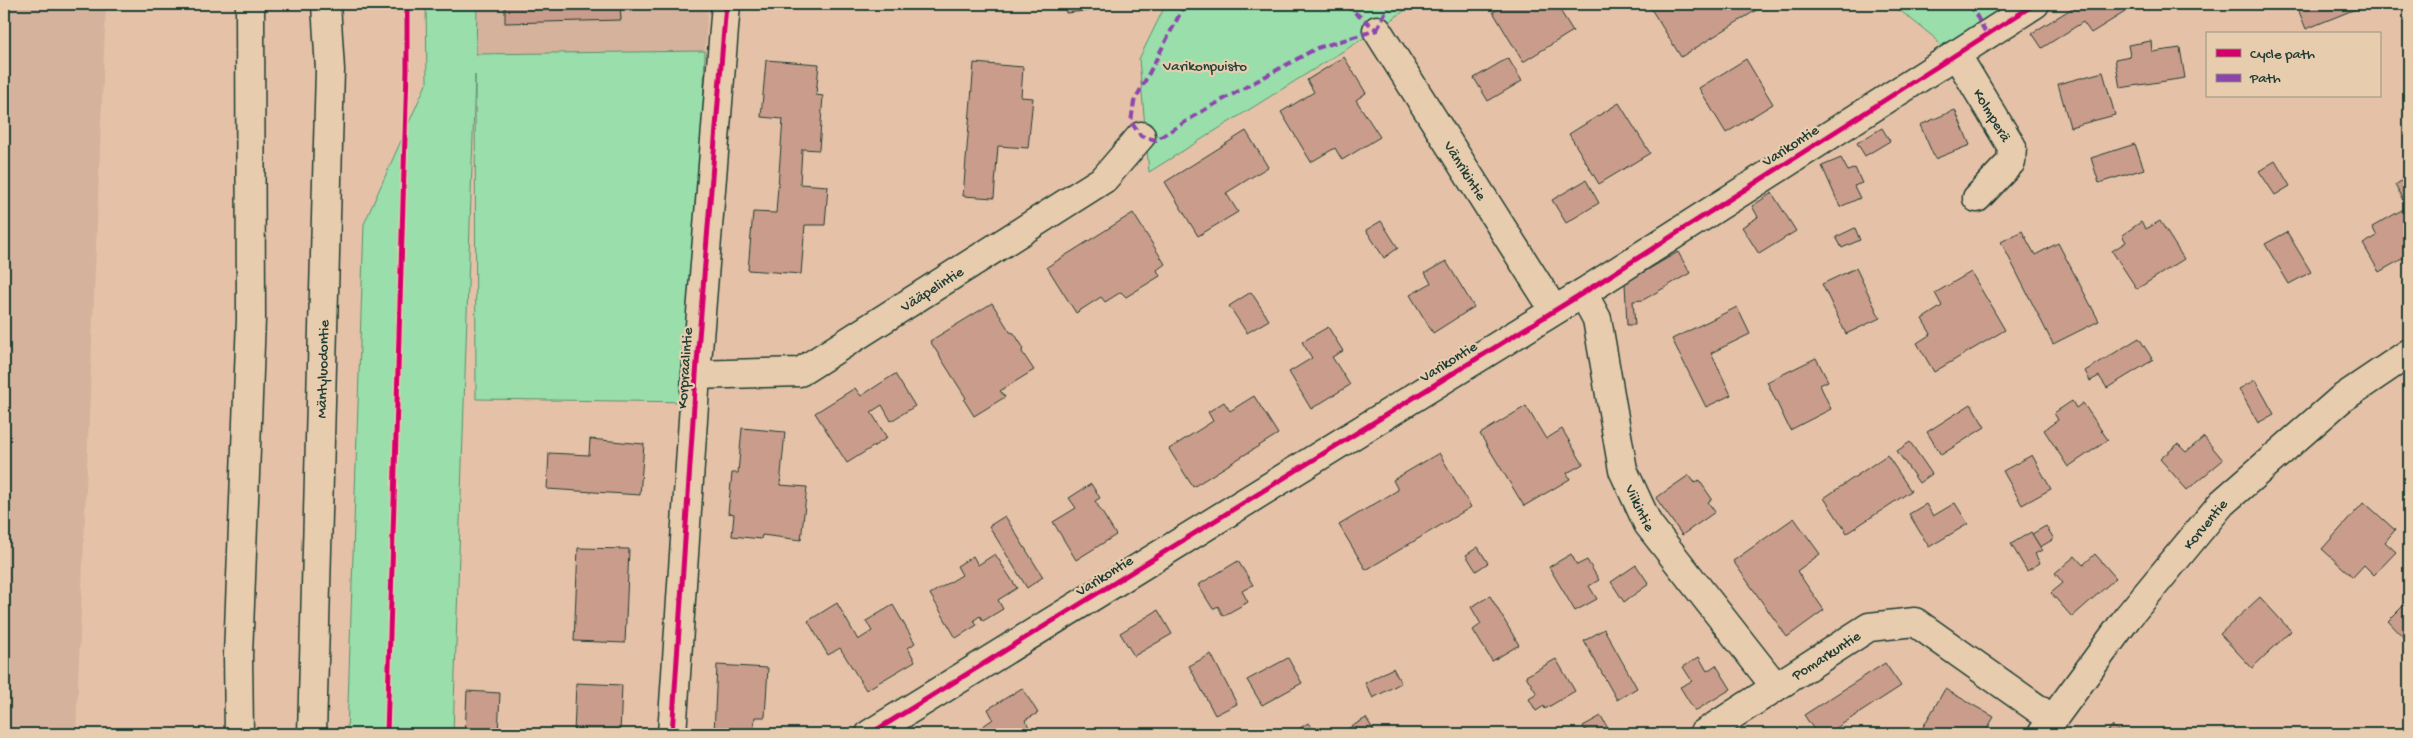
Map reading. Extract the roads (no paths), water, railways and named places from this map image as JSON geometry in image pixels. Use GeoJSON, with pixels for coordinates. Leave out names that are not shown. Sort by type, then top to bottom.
{"type":"FeatureCollection","features":[{"type":"Feature","properties":{"kind":"main road"},"geometry":{"type":"LineString","coordinates":[[234,4],[251,16],[251,319],[238,655],[239,734]]}},
{"type":"Feature","properties":{"kind":"main road","name":"Mäntyluodontie"},"geometry":{"type":"LineString","coordinates":[[312,734],[330,70],[326,4]]}},
{"type":"Feature","properties":{"kind":"main road","name":"Korpraalintie"},"geometry":{"type":"LineString","coordinates":[[672,734],[696,375],[726,4]]}},
{"type":"Feature","properties":{"kind":"main road","name":"Varikontie"},"geometry":{"type":"LineString","coordinates":[[870,734],[1583,293],[2035,4]]}},
{"type":"Feature","properties":{"kind":"main road","name":"Vänrikintie"},"geometry":{"type":"LineString","coordinates":[[1377,30],[1554,310]]}},
{"type":"Feature","properties":{"kind":"main road","name":"Kolmperä"},"geometry":{"type":"LineString","coordinates":[[1956,54],[2012,146],[2011,162],[1977,198]]}},
{"type":"Feature","properties":{"kind":"main road","name":"Vääpelintie"},"geometry":{"type":"LineString","coordinates":[[696,375],[800,372],[1104,179],[1142,136]]}},
{"type":"Feature","properties":{"kind":"main road","name":"Viikintie"},"geometry":{"type":"LineString","coordinates":[[1583,293],[1597,318],[1623,470],[1648,524],[1774,686]]}},
{"type":"Feature","properties":{"kind":"main road","name":"Korventie"},"geometry":{"type":"LineString","coordinates":[[2047,727],[2127,618],[2222,503],[2341,399],[2409,353]]}},
{"type":"Feature","properties":{"kind":"main road","name":"Pomarkuntie"},"geometry":{"type":"LineString","coordinates":[[1703,734],[1774,686],[1869,627],[1915,622],[2047,727]]}},
{"type":"Feature","properties":{"kind":"park label","name":"Varikonpuisto"},"geometry":{"type":"Point","coordinates":[1205,65]}}]}
